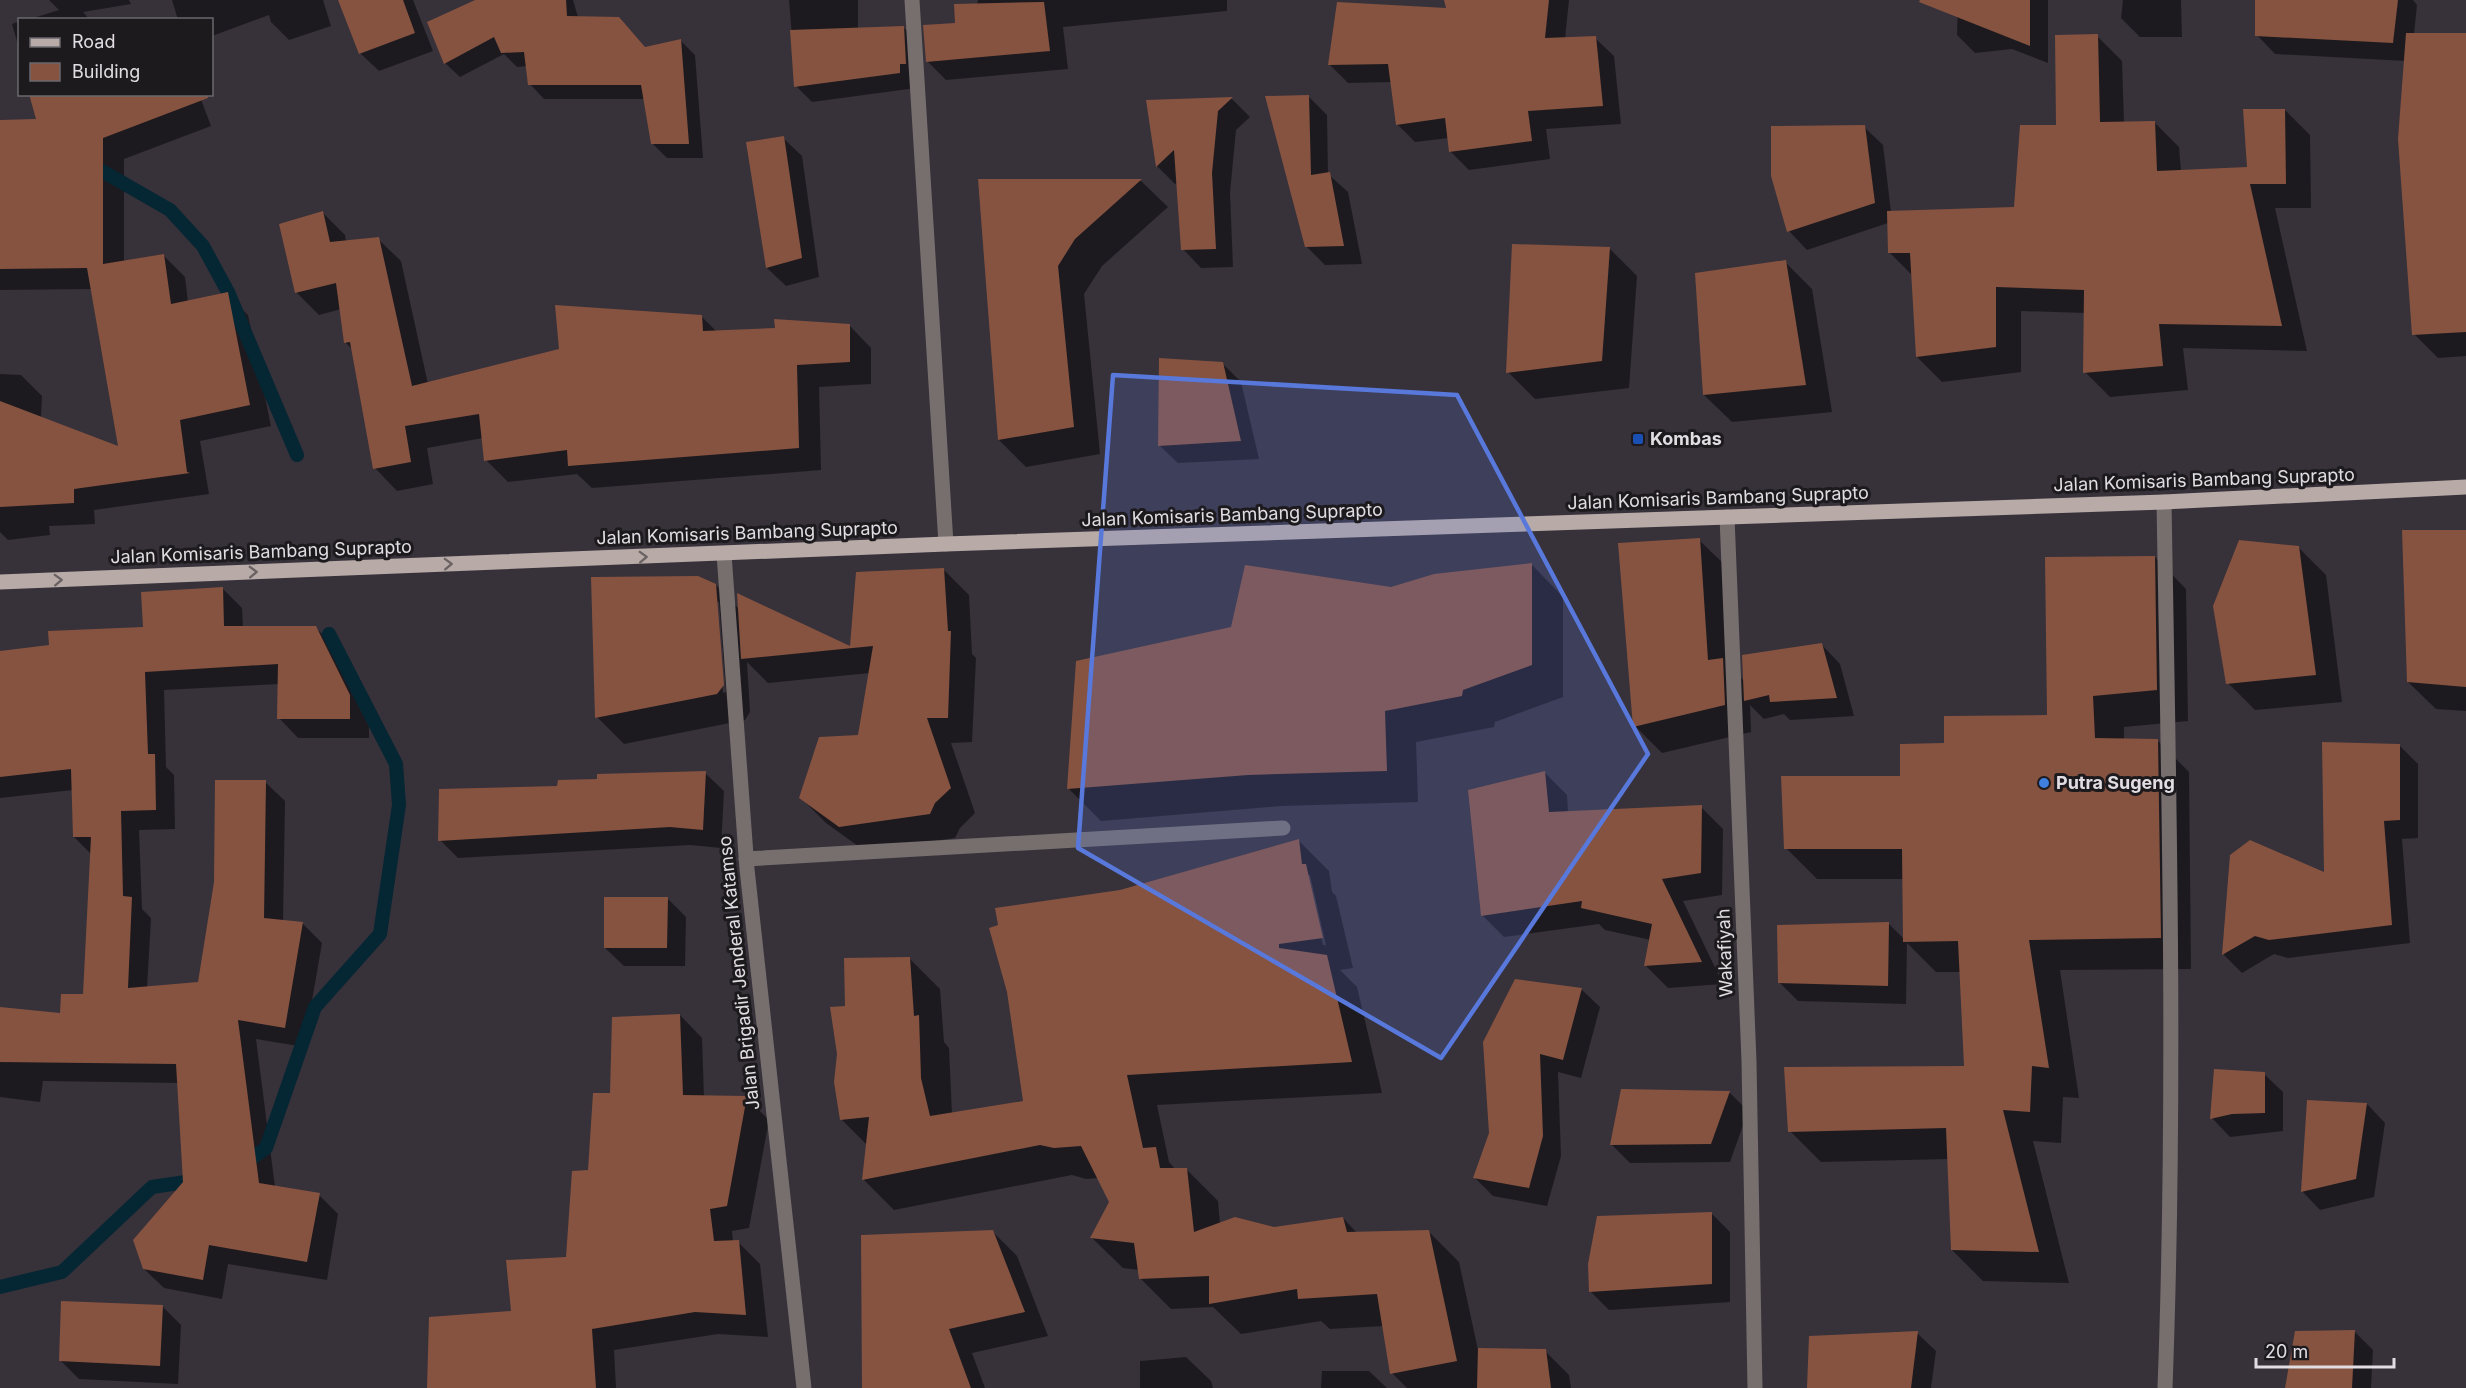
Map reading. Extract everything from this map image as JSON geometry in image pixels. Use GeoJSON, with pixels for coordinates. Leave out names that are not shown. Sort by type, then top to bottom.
{"type":"FeatureCollection","features":[{"type":"Feature","properties":{"kind":"main road","name":"Jalan Komisaris Bambang Suprapto"},"geometry":{"type":"LineString","coordinates":[[0,582],[946,544],[2164,502],[2466,487]]}},
{"type":"Feature","properties":{"kind":"street"},"geometry":{"type":"LineString","coordinates":[[912,0],[946,544]]}},
{"type":"Feature","properties":{"kind":"street"},"geometry":{"type":"LineString","coordinates":[[2164,502],[2170,985],[2169,1273],[2165,1388]]}},
{"type":"Feature","properties":{"kind":"street","name":"Wakafiyah"},"geometry":{"type":"LineString","coordinates":[[1726,517],[1749,1061],[1755,1388]]}},
{"type":"Feature","properties":{"kind":"street","name":"Jalan Brigadir Jenderal Katamso"},"geometry":{"type":"LineString","coordinates":[[723,554],[746,859],[804,1388]]}},
{"type":"Feature","properties":{"kind":"street"},"geometry":{"type":"LineString","coordinates":[[746,859],[1283,828]]}},
{"type":"Feature","properties":{"kind":"highlighted area"},"geometry":{"type":"Polygon","coordinates":[[[1113,375],[1457,395],[1648,754],[1441,1058],[1078,848],[1113,375]]]}},
{"type":"Feature","properties":{"kind":"building"},"geometry":{"type":"Polygon","coordinates":[[[338,0],[403,0],[415,33],[359,54],[338,0]]]}},
{"type":"Feature","properties":{"kind":"building"},"geometry":{"type":"Polygon","coordinates":[[[475,0],[566,0],[567,16],[619,17],[645,47],[681,39],[689,144],[651,144],[641,85],[528,85],[524,52],[501,53],[494,37],[444,64],[427,22],[475,0]]]}},
{"type":"Feature","properties":{"kind":"building"},"geometry":{"type":"Polygon","coordinates":[[[1444,0],[1549,0],[1545,38],[1596,36],[1603,106],[1528,111],[1532,141],[1449,152],[1445,118],[1396,125],[1388,64],[1328,65],[1337,2],[1446,8],[1444,0]]]}},
{"type":"Feature","properties":{"kind":"building"},"geometry":{"type":"Polygon","coordinates":[[[1920,0],[2030,0],[2030,46],[1919,2],[1920,0]]]}},
{"type":"Feature","properties":{"kind":"building"},"geometry":{"type":"Polygon","coordinates":[[[2255,0],[2398,0],[2393,43],[2255,36],[2255,0]]]}},
{"type":"Feature","properties":{"kind":"building"},"geometry":{"type":"Polygon","coordinates":[[[1044,2],[1050,51],[926,62],[923,25],[955,23],[954,4],[1044,2]]]}},
{"type":"Feature","properties":{"kind":"building"},"geometry":{"type":"Polygon","coordinates":[[[904,26],[906,64],[900,64],[900,73],[794,87],[790,30],[904,26]]]}},
{"type":"Feature","properties":{"kind":"building"},"geometry":{"type":"Polygon","coordinates":[[[2406,33],[2466,33],[2466,332],[2412,335],[2398,139],[2406,33]]]}},
{"type":"Feature","properties":{"kind":"building"},"geometry":{"type":"Polygon","coordinates":[[[2098,34],[2100,122],[2155,121],[2157,171],[2247,167],[2243,109],[2285,109],[2286,184],[2250,184],[2282,326],[2159,324],[2163,366],[2083,373],[2084,290],[1996,287],[1996,347],[1916,357],[1910,253],[1888,253],[1887,211],[2014,207],[2020,125],[2056,125],[2055,35],[2098,34]]]}},
{"type":"Feature","properties":{"kind":"building"},"geometry":{"type":"Polygon","coordinates":[[[1309,95],[1311,175],[1330,172],[1344,246],[1305,247],[1265,96],[1309,95]]]}},
{"type":"Feature","properties":{"kind":"building"},"geometry":{"type":"Polygon","coordinates":[[[30,96],[208,96],[208,98],[103,138],[103,264],[164,254],[171,304],[228,292],[250,405],[180,420],[187,472],[190,473],[74,489],[74,503],[0,507],[0,401],[118,446],[87,268],[0,269],[0,120],[36,119],[30,96]]]}},
{"type":"Feature","properties":{"kind":"building"},"geometry":{"type":"Polygon","coordinates":[[[1233,97],[1218,111],[1212,173],[1216,249],[1181,250],[1174,150],[1156,167],[1146,100],[1233,97]]]}},
{"type":"Feature","properties":{"kind":"building"},"geometry":{"type":"Polygon","coordinates":[[[1865,125],[1875,203],[1787,232],[1771,176],[1771,126],[1865,125]]]}},
{"type":"Feature","properties":{"kind":"building"},"geometry":{"type":"Polygon","coordinates":[[[784,136],[802,258],[766,268],[746,142],[784,136]]]}},
{"type":"Feature","properties":{"kind":"building"},"geometry":{"type":"Polygon","coordinates":[[[978,179],[1142,179],[1075,239],[1058,266],[1074,427],[998,440],[978,179]]]}},
{"type":"Feature","properties":{"kind":"building"},"geometry":{"type":"Polygon","coordinates":[[[323,211],[330,242],[379,237],[412,386],[559,349],[555,305],[702,315],[703,331],[775,328],[774,319],[850,324],[850,362],[797,365],[799,448],[568,466],[567,450],[484,461],[479,414],[405,426],[411,462],[373,469],[350,342],[344,343],[336,283],[295,293],[279,224],[323,211]]]}},
{"type":"Feature","properties":{"kind":"building"},"geometry":{"type":"Polygon","coordinates":[[[1512,244],[1610,247],[1602,361],[1506,373],[1512,244]]]}},
{"type":"Feature","properties":{"kind":"building"},"geometry":{"type":"Polygon","coordinates":[[[1786,260],[1806,385],[1703,395],[1695,273],[1786,260]]]}},
{"type":"Feature","properties":{"kind":"building"},"geometry":{"type":"Polygon","coordinates":[[[1159,358],[1223,362],[1241,441],[1158,446],[1159,358]]]}},
{"type":"Feature","properties":{"kind":"building"},"geometry":{"type":"Polygon","coordinates":[[[2402,530],[2466,530],[2466,687],[2407,682],[2402,530]]]}},
{"type":"Feature","properties":{"kind":"building"},"geometry":{"type":"Polygon","coordinates":[[[1700,538],[1708,660],[1723,658],[1725,705],[1633,727],[1618,543],[1700,538]]]}},
{"type":"Feature","properties":{"kind":"building"},"geometry":{"type":"Polygon","coordinates":[[[2239,540],[2299,546],[2316,675],[2226,684],[2213,606],[2239,540]]]}},
{"type":"Feature","properties":{"kind":"building"},"geometry":{"type":"Polygon","coordinates":[[[2155,556],[2157,690],[2093,696],[2095,738],[2158,739],[2161,938],[2029,940],[2049,1068],[2032,1066],[2030,1112],[2003,1110],[2039,1252],[1951,1250],[1946,1128],[1788,1132],[1784,1067],[1964,1066],[1958,941],[1903,942],[1902,849],[1784,849],[1781,776],[1900,776],[1900,744],[1944,743],[1944,716],[2047,715],[2045,557],[2155,556]]]}},
{"type":"Feature","properties":{"kind":"building"},"geometry":{"type":"Polygon","coordinates":[[[1532,563],[1532,665],[1463,690],[1462,696],[1385,711],[1387,771],[1248,775],[1067,789],[1076,661],[1231,627],[1245,565],[1391,587],[1434,574],[1532,563]]]}},
{"type":"Feature","properties":{"kind":"building"},"geometry":{"type":"Polygon","coordinates":[[[944,568],[948,631],[951,631],[948,718],[927,718],[951,788],[935,803],[930,814],[839,827],[799,798],[819,737],[858,735],[873,646],[741,659],[737,593],[850,646],[856,572],[944,568]]]}},
{"type":"Feature","properties":{"kind":"building"},"geometry":{"type":"Polygon","coordinates":[[[698,576],[716,584],[724,685],[717,694],[595,718],[591,577],[698,576]]]}},
{"type":"Feature","properties":{"kind":"building"},"geometry":{"type":"Polygon","coordinates":[[[223,587],[224,626],[316,626],[350,695],[350,719],[277,719],[278,664],[145,672],[148,754],[155,754],[156,810],[121,811],[123,896],[132,897],[128,988],[198,982],[214,882],[215,780],[266,780],[264,918],[303,922],[285,1028],[238,1020],[259,1183],[320,1193],[307,1262],[209,1245],[203,1280],[143,1269],[133,1240],[183,1182],[176,1064],[0,1062],[0,1007],[60,1013],[61,994],[83,994],[91,837],[73,837],[71,769],[0,777],[0,651],[49,645],[48,631],[143,627],[141,592],[223,587]]]}},
{"type":"Feature","properties":{"kind":"building"},"geometry":{"type":"Polygon","coordinates":[[[1822,643],[1837,698],[1770,702],[1769,695],[1744,701],[1742,655],[1822,643]]]}},
{"type":"Feature","properties":{"kind":"building"},"geometry":{"type":"Polygon","coordinates":[[[2322,742],[2400,744],[2400,820],[2384,821],[2392,925],[2269,940],[2255,936],[2222,955],[2230,855],[2250,840],[2324,872],[2322,742]]]}},
{"type":"Feature","properties":{"kind":"building"},"geometry":{"type":"Polygon","coordinates":[[[706,771],[703,830],[670,827],[438,841],[439,789],[557,786],[558,780],[597,779],[597,774],[706,771]]]}},
{"type":"Feature","properties":{"kind":"building"},"geometry":{"type":"Polygon","coordinates":[[[1545,771],[1549,812],[1702,805],[1701,873],[1662,879],[1702,962],[1644,966],[1652,924],[1581,908],[1582,901],[1481,916],[1468,790],[1545,771]]]}},
{"type":"Feature","properties":{"kind":"building"},"geometry":{"type":"Polygon","coordinates":[[[1299,839],[1302,864],[1306,864],[1323,938],[1279,944],[1279,948],[1327,955],[1352,1062],[1127,1075],[1143,1148],[1156,1147],[1160,1168],[1187,1168],[1194,1232],[1235,1217],[1274,1227],[1343,1217],[1347,1232],[1429,1230],[1457,1361],[1390,1374],[1377,1294],[1298,1299],[1297,1289],[1209,1304],[1209,1276],[1139,1279],[1134,1243],[1090,1238],[1109,1202],[1081,1146],[1054,1148],[1040,1145],[862,1180],[869,1117],[840,1120],[834,1082],[837,1054],[830,1007],[845,1006],[844,958],[910,957],[914,1016],[919,1015],[921,1078],[930,1116],[1023,1101],[1007,992],[989,928],[998,925],[995,908],[1120,890],[1299,839]]]}},
{"type":"Feature","properties":{"kind":"building"},"geometry":{"type":"Polygon","coordinates":[[[604,897],[668,897],[667,948],[604,948],[604,897]]]}},
{"type":"Feature","properties":{"kind":"building"},"geometry":{"type":"Polygon","coordinates":[[[1889,922],[1888,986],[1778,983],[1777,925],[1889,922]]]}},
{"type":"Feature","properties":{"kind":"building"},"geometry":{"type":"Polygon","coordinates":[[[1515,979],[1582,988],[1563,1060],[1540,1054],[1543,1136],[1529,1188],[1473,1178],[1489,1133],[1483,1042],[1515,979]]]}},
{"type":"Feature","properties":{"kind":"building"},"geometry":{"type":"Polygon","coordinates":[[[680,1014],[683,1095],[747,1096],[727,1206],[710,1209],[714,1241],[739,1240],[746,1315],[695,1312],[592,1329],[596,1388],[427,1388],[429,1317],[511,1311],[506,1260],[566,1257],[572,1171],[588,1170],[593,1093],[610,1093],[612,1017],[680,1014]]]}},
{"type":"Feature","properties":{"kind":"building"},"geometry":{"type":"Polygon","coordinates":[[[2214,1069],[2265,1072],[2265,1113],[2232,1114],[2210,1119],[2214,1069]]]}},
{"type":"Feature","properties":{"kind":"building"},"geometry":{"type":"Polygon","coordinates":[[[1621,1089],[1730,1091],[1711,1144],[1610,1145],[1621,1089]]]}},
{"type":"Feature","properties":{"kind":"building"},"geometry":{"type":"Polygon","coordinates":[[[2307,1100],[2367,1103],[2356,1179],[2301,1192],[2307,1100]]]}},
{"type":"Feature","properties":{"kind":"building"},"geometry":{"type":"Polygon","coordinates":[[[1712,1212],[1712,1284],[1589,1292],[1588,1264],[1597,1216],[1712,1212]]]}},
{"type":"Feature","properties":{"kind":"building"},"geometry":{"type":"Polygon","coordinates":[[[993,1230],[1025,1312],[949,1329],[971,1388],[862,1388],[861,1235],[993,1230]]]}},
{"type":"Feature","properties":{"kind":"building"},"geometry":{"type":"Polygon","coordinates":[[[61,1301],[163,1305],[160,1366],[59,1361],[61,1301]]]}},
{"type":"Feature","properties":{"kind":"building"},"geometry":{"type":"Polygon","coordinates":[[[2355,1330],[2352,1388],[2285,1388],[2295,1331],[2355,1330]]]}},
{"type":"Feature","properties":{"kind":"building"},"geometry":{"type":"Polygon","coordinates":[[[1918,1331],[1911,1388],[1807,1388],[1809,1336],[1918,1331]]]}},
{"type":"Feature","properties":{"kind":"building"},"geometry":{"type":"Polygon","coordinates":[[[1478,1348],[1546,1349],[1551,1388],[1477,1388],[1478,1348]]]}},
{"type":"Feature","properties":{"kind":"waterway"},"geometry":{"type":"LineString","coordinates":[[88,163],[170,210],[203,246],[228,292],[297,455]]}},
{"type":"Feature","properties":{"kind":"waterway"},"geometry":{"type":"LineString","coordinates":[[241,1166],[266,1148],[315,1007],[380,934],[399,805],[396,764],[329,634]]}},
{"type":"Feature","properties":{"kind":"waterway"},"geometry":{"type":"LineString","coordinates":[[0,1287],[62,1272],[152,1187],[199,1180]]}},
{"type":"Feature","properties":{"kind":"place","name":"Kombas"},"geometry":{"type":"Point","coordinates":[1638,439]}},
{"type":"Feature","properties":{"kind":"place","name":"Putra Sugeng"},"geometry":{"type":"Point","coordinates":[2044,783]}}]}
